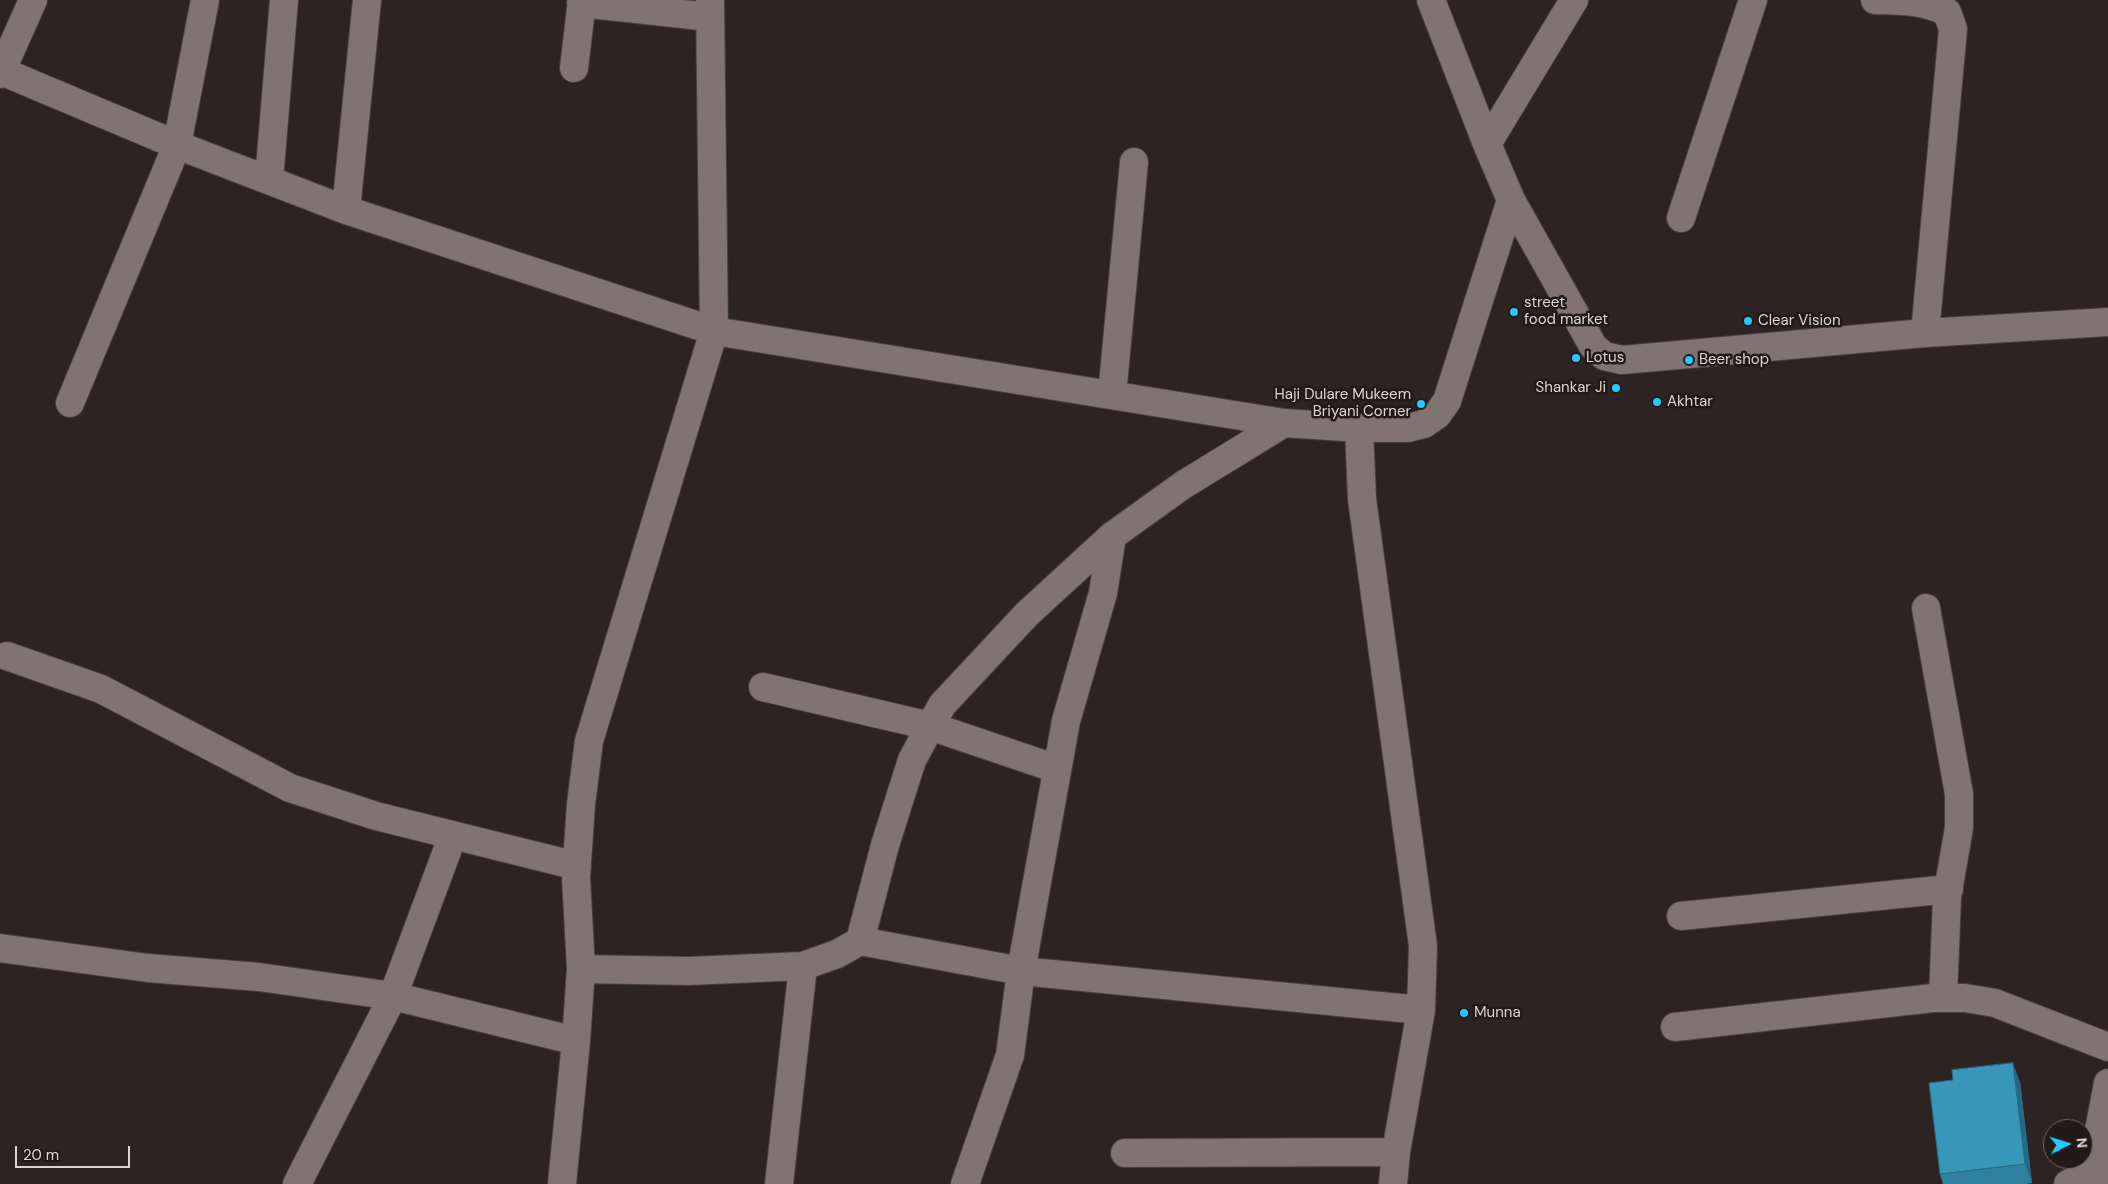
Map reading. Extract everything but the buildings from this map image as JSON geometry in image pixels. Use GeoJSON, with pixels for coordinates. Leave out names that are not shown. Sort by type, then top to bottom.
{"type":"FeatureCollection","features":[{"type":"Feature","properties":{"kind":"street"},"geometry":{"type":"LineString","coordinates":[[33,0],[1,73],[177,145],[346,210],[714,331],[1284,423],[1359,428],[1408,428],[1424,424],[1437,415],[1448,401],[1511,200]]}},
{"type":"Feature","properties":{"kind":"street"},"geometry":{"type":"LineString","coordinates":[[70,403],[177,145],[205,0]]}},
{"type":"Feature","properties":{"kind":"street"},"geometry":{"type":"LineString","coordinates":[[269,180],[284,0]]}},
{"type":"Feature","properties":{"kind":"street"},"geometry":{"type":"LineString","coordinates":[[346,210],[367,0]]}},
{"type":"Feature","properties":{"kind":"street"},"geometry":{"type":"LineString","coordinates":[[1430,0],[1511,200],[1593,346],[1604,356],[1622,360],[1925,333],[2108,322]]}},
{"type":"Feature","properties":{"kind":"street"},"geometry":{"type":"LineString","coordinates":[[1487,144],[1574,0]]}},
{"type":"Feature","properties":{"kind":"street"},"geometry":{"type":"LineString","coordinates":[[1681,218],[1753,0]]}},
{"type":"Feature","properties":{"kind":"street"},"geometry":{"type":"LineString","coordinates":[[1875,0],[1918,1],[1932,4],[1947,12],[1953,29],[1925,333]]}},
{"type":"Feature","properties":{"kind":"street"},"geometry":{"type":"LineString","coordinates":[[562,1184],[581,970],[577,866],[581,804],[589,741],[714,331],[710,8],[582,2],[574,68]]}},
{"type":"Feature","properties":{"kind":"street"},"geometry":{"type":"LineString","coordinates":[[1112,396],[1134,162]]}},
{"type":"Feature","properties":{"kind":"street"},"geometry":{"type":"LineString","coordinates":[[860,941],[885,845],[912,760],[942,705],[1027,614],[1112,536],[1183,485],[1284,423]]}},
{"type":"Feature","properties":{"kind":"street"},"geometry":{"type":"LineString","coordinates":[[1359,428],[1362,499],[1423,946],[1421,1010],[1396,1152],[1393,1184]]}},
{"type":"Feature","properties":{"kind":"street"},"geometry":{"type":"LineString","coordinates":[[965,1184],[1010,1056],[1021,971],[1066,721],[1103,593],[1112,536]]}},
{"type":"Feature","properties":{"kind":"street"},"geometry":{"type":"LineString","coordinates":[[1926,608],[1959,794],[1959,828],[1949,889],[1944,941],[1943,998]]}},
{"type":"Feature","properties":{"kind":"street"},"geometry":{"type":"LineString","coordinates":[[7,656],[101,688],[290,788],[376,816],[577,866]]}},
{"type":"Feature","properties":{"kind":"street"},"geometry":{"type":"LineString","coordinates":[[763,688],[930,726],[1057,769]]}},
{"type":"Feature","properties":{"kind":"street"},"geometry":{"type":"LineString","coordinates":[[297,1184],[393,996],[453,835]]}},
{"type":"Feature","properties":{"kind":"street"},"geometry":{"type":"LineString","coordinates":[[1682,916],[1949,889]]}},
{"type":"Feature","properties":{"kind":"street"},"geometry":{"type":"LineString","coordinates":[[581,970],[689,972],[803,966],[837,954],[860,941],[1021,971],[1421,1010]]}},
{"type":"Feature","properties":{"kind":"street"},"geometry":{"type":"LineString","coordinates":[[0,948],[148,968],[259,978],[393,996],[576,1040]]}},
{"type":"Feature","properties":{"kind":"street"},"geometry":{"type":"LineString","coordinates":[[779,1184],[803,966]]}},
{"type":"Feature","properties":{"kind":"street"},"geometry":{"type":"LineString","coordinates":[[1675,1027],[1943,998],[1965,998],[1996,1003],[2108,1047]]}},
{"type":"Feature","properties":{"kind":"street"},"geometry":{"type":"LineString","coordinates":[[2068,1184],[2082,1177],[2098,1175],[2097,1141],[2106,1099]]}},
{"type":"Feature","properties":{"kind":"street"},"geometry":{"type":"LineString","coordinates":[[1125,1153],[1396,1152]]}},
{"type":"Feature","properties":{"kind":"place","name":"street food market"},"geometry":{"type":"Point","coordinates":[1514,312]}},
{"type":"Feature","properties":{"kind":"place","name":"Clear Vision"},"geometry":{"type":"Point","coordinates":[1748,321]}},
{"type":"Feature","properties":{"kind":"place","name":"Lotus"},"geometry":{"type":"Point","coordinates":[1576,358]}},
{"type":"Feature","properties":{"kind":"place","name":"Beer shop"},"geometry":{"type":"Point","coordinates":[1689,360]}},
{"type":"Feature","properties":{"kind":"place","name":"Shankar Ji"},"geometry":{"type":"Point","coordinates":[1616,388]}},
{"type":"Feature","properties":{"kind":"place","name":"Akhtar"},"geometry":{"type":"Point","coordinates":[1657,402]}},
{"type":"Feature","properties":{"kind":"place","name":"Haji Dulare Mukeem Briyani Corner"},"geometry":{"type":"Point","coordinates":[1421,404]}},
{"type":"Feature","properties":{"kind":"place","name":"Munna"},"geometry":{"type":"Point","coordinates":[1464,1013]}}]}
